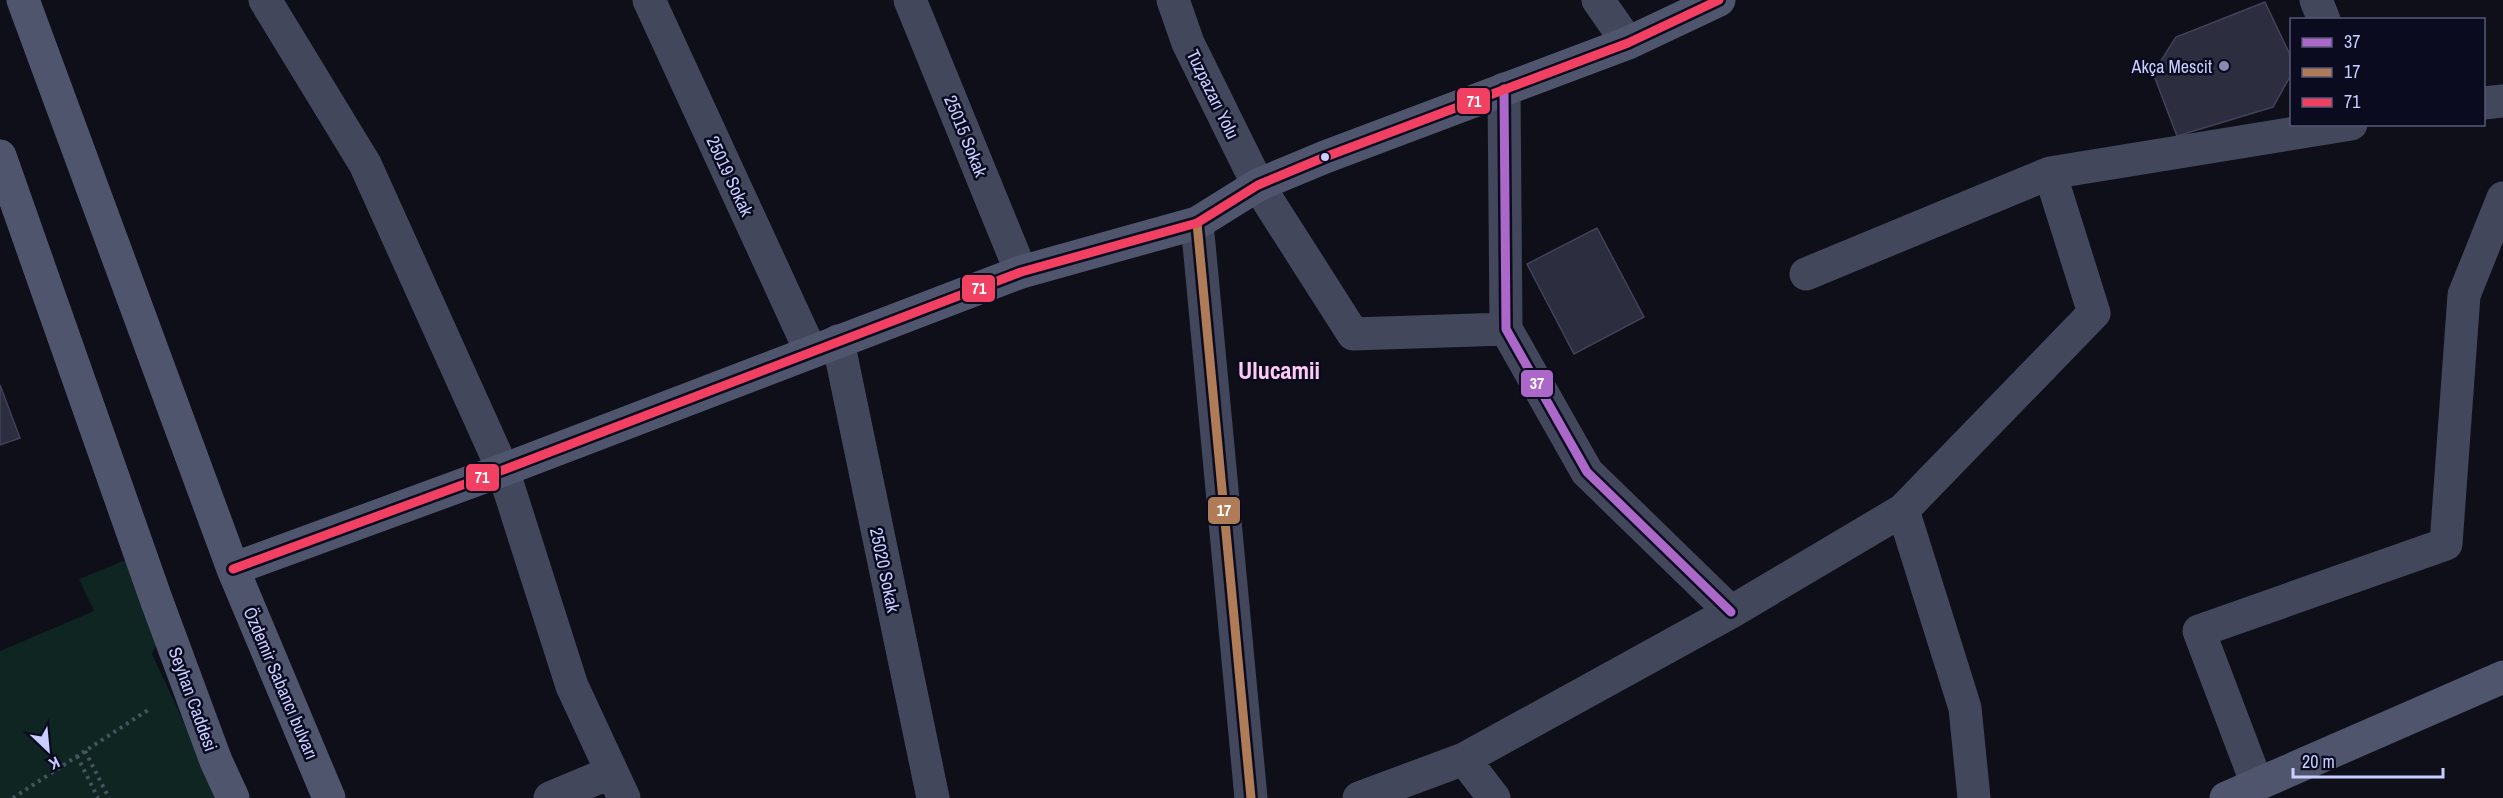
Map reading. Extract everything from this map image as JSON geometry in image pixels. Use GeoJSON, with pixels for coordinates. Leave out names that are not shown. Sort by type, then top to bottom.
{"type":"FeatureCollection","features":[{"type":"Feature","properties":{"kind":"main road","name":"Özdemir Sabancı bulvarı"},"geometry":{"type":"LineString","coordinates":[[23,0],[232,569],[329,798]]}},
{"type":"Feature","properties":{"kind":"main road"},"geometry":{"type":"LineString","coordinates":[[232,569],[502,470],[1021,272],[1197,223],[1258,185],[1628,43],[1719,0]]}},
{"type":"Feature","properties":{"kind":"main road","name":"Seyhan Caddesi"},"geometry":{"type":"LineString","coordinates":[[0,156],[156,599],[216,761],[234,798]]}},
{"type":"Feature","properties":{"kind":"main road"},"geometry":{"type":"LineString","coordinates":[[2226,798],[2503,677]]}},
{"type":"Feature","properties":{"kind":"street"},"geometry":{"type":"LineString","coordinates":[[265,0],[365,164],[502,470],[572,686],[618,785],[550,798]]}},
{"type":"Feature","properties":{"kind":"street","name":"25019 Sokak"},"geometry":{"type":"LineString","coordinates":[[649,0],[824,346]]}},
{"type":"Feature","properties":{"kind":"street","name":"25015 Sokak"},"geometry":{"type":"LineString","coordinates":[[910,0],[1021,272]]}},
{"type":"Feature","properties":{"kind":"street","name":"Tuzpazarı Yolu"},"geometry":{"type":"LineString","coordinates":[[1173,0],[1188,43],[1258,185],[1353,334],[1506,329]]}},
{"type":"Feature","properties":{"kind":"street"},"geometry":{"type":"LineString","coordinates":[[1598,0],[1628,43]]}},
{"type":"Feature","properties":{"kind":"street"},"geometry":{"type":"LineString","coordinates":[[2316,0],[2323,18]]}},
{"type":"Feature","properties":{"kind":"street"},"geometry":{"type":"LineString","coordinates":[[1504,89],[1506,329],[1587,472],[1731,612]]}},
{"type":"Feature","properties":{"kind":"street"},"geometry":{"type":"LineString","coordinates":[[2485,103],[2503,101]]}},
{"type":"Feature","properties":{"kind":"street"},"geometry":{"type":"LineString","coordinates":[[1806,274],[2050,173],[2339,126]]}},
{"type":"Feature","properties":{"kind":"street"},"geometry":{"type":"LineString","coordinates":[[1359,798],[1464,759],[1731,612],[1903,510],[2094,313],[2050,173]]}},
{"type":"Feature","properties":{"kind":"street"},"geometry":{"type":"LineString","coordinates":[[2257,784],[2199,631],[2446,544],[2464,295],[2503,198]]}},
{"type":"Feature","properties":{"kind":"street"},"geometry":{"type":"LineString","coordinates":[[1197,223],[1251,798]]}},
{"type":"Feature","properties":{"kind":"street","name":"25020 Sokak"},"geometry":{"type":"LineString","coordinates":[[824,346],[933,798]]}},
{"type":"Feature","properties":{"kind":"street"},"geometry":{"type":"LineString","coordinates":[[1903,510],[1965,708],[1974,798]]}},
{"type":"Feature","properties":{"kind":"street"},"geometry":{"type":"LineString","coordinates":[[1464,759],[1494,798]]}},
{"type":"Feature","properties":{"kind":"path"},"geometry":{"type":"LineString","coordinates":[[13,798],[153,707]]}},
{"type":"Feature","properties":{"kind":"path"},"geometry":{"type":"LineString","coordinates":[[85,751],[109,798]]}},
{"type":"Feature","properties":{"kind":"path"},"geometry":{"type":"LineString","coordinates":[[77,756],[98,798]]}},
{"type":"Feature","properties":{"kind":"green space"},"geometry":{"type":"Polygon","coordinates":[[[126,560],[164,626],[152,654],[219,798],[0,798],[0,651],[94,611],[79,579],[126,560]]]}},
{"type":"Feature","properties":{"kind":"building","name":"Akça Mescit"},"geometry":{"type":"Polygon","coordinates":[[[2265,2],[2290,55],[2290,77],[2273,107],[2177,136],[2153,73],[2176,37],[2265,2]]]}},
{"type":"Feature","properties":{"kind":"building"},"geometry":{"type":"Polygon","coordinates":[[[1597,228],[1644,317],[1574,354],[1527,264],[1597,228]]]}},
{"type":"Feature","properties":{"kind":"building"},"geometry":{"type":"Polygon","coordinates":[[[0,385],[20,438],[0,445],[0,385]]]}},
{"type":"Feature","properties":{"kind":"transit line","name":"71"},"geometry":{"type":"LineString","coordinates":[[233,569],[503,470],[1021,272],[1197,223],[1258,185],[1325,157],[1628,43],[1719,0]]}},
{"type":"Feature","properties":{"kind":"transit line","name":"37"},"geometry":{"type":"LineString","coordinates":[[1504,89],[1506,329],[1587,472],[1731,612]]}},
{"type":"Feature","properties":{"kind":"transit line","name":"17"},"geometry":{"type":"LineString","coordinates":[[1197,223],[1251,798]]}},
{"type":"Feature","properties":{"kind":"place","name":"Akça Mescit"},"geometry":{"type":"Point","coordinates":[2224,66]}},
{"type":"Feature","properties":{"kind":"district","name":"Ulucamii"},"geometry":{"type":"Point","coordinates":[1279,370]}}]}
